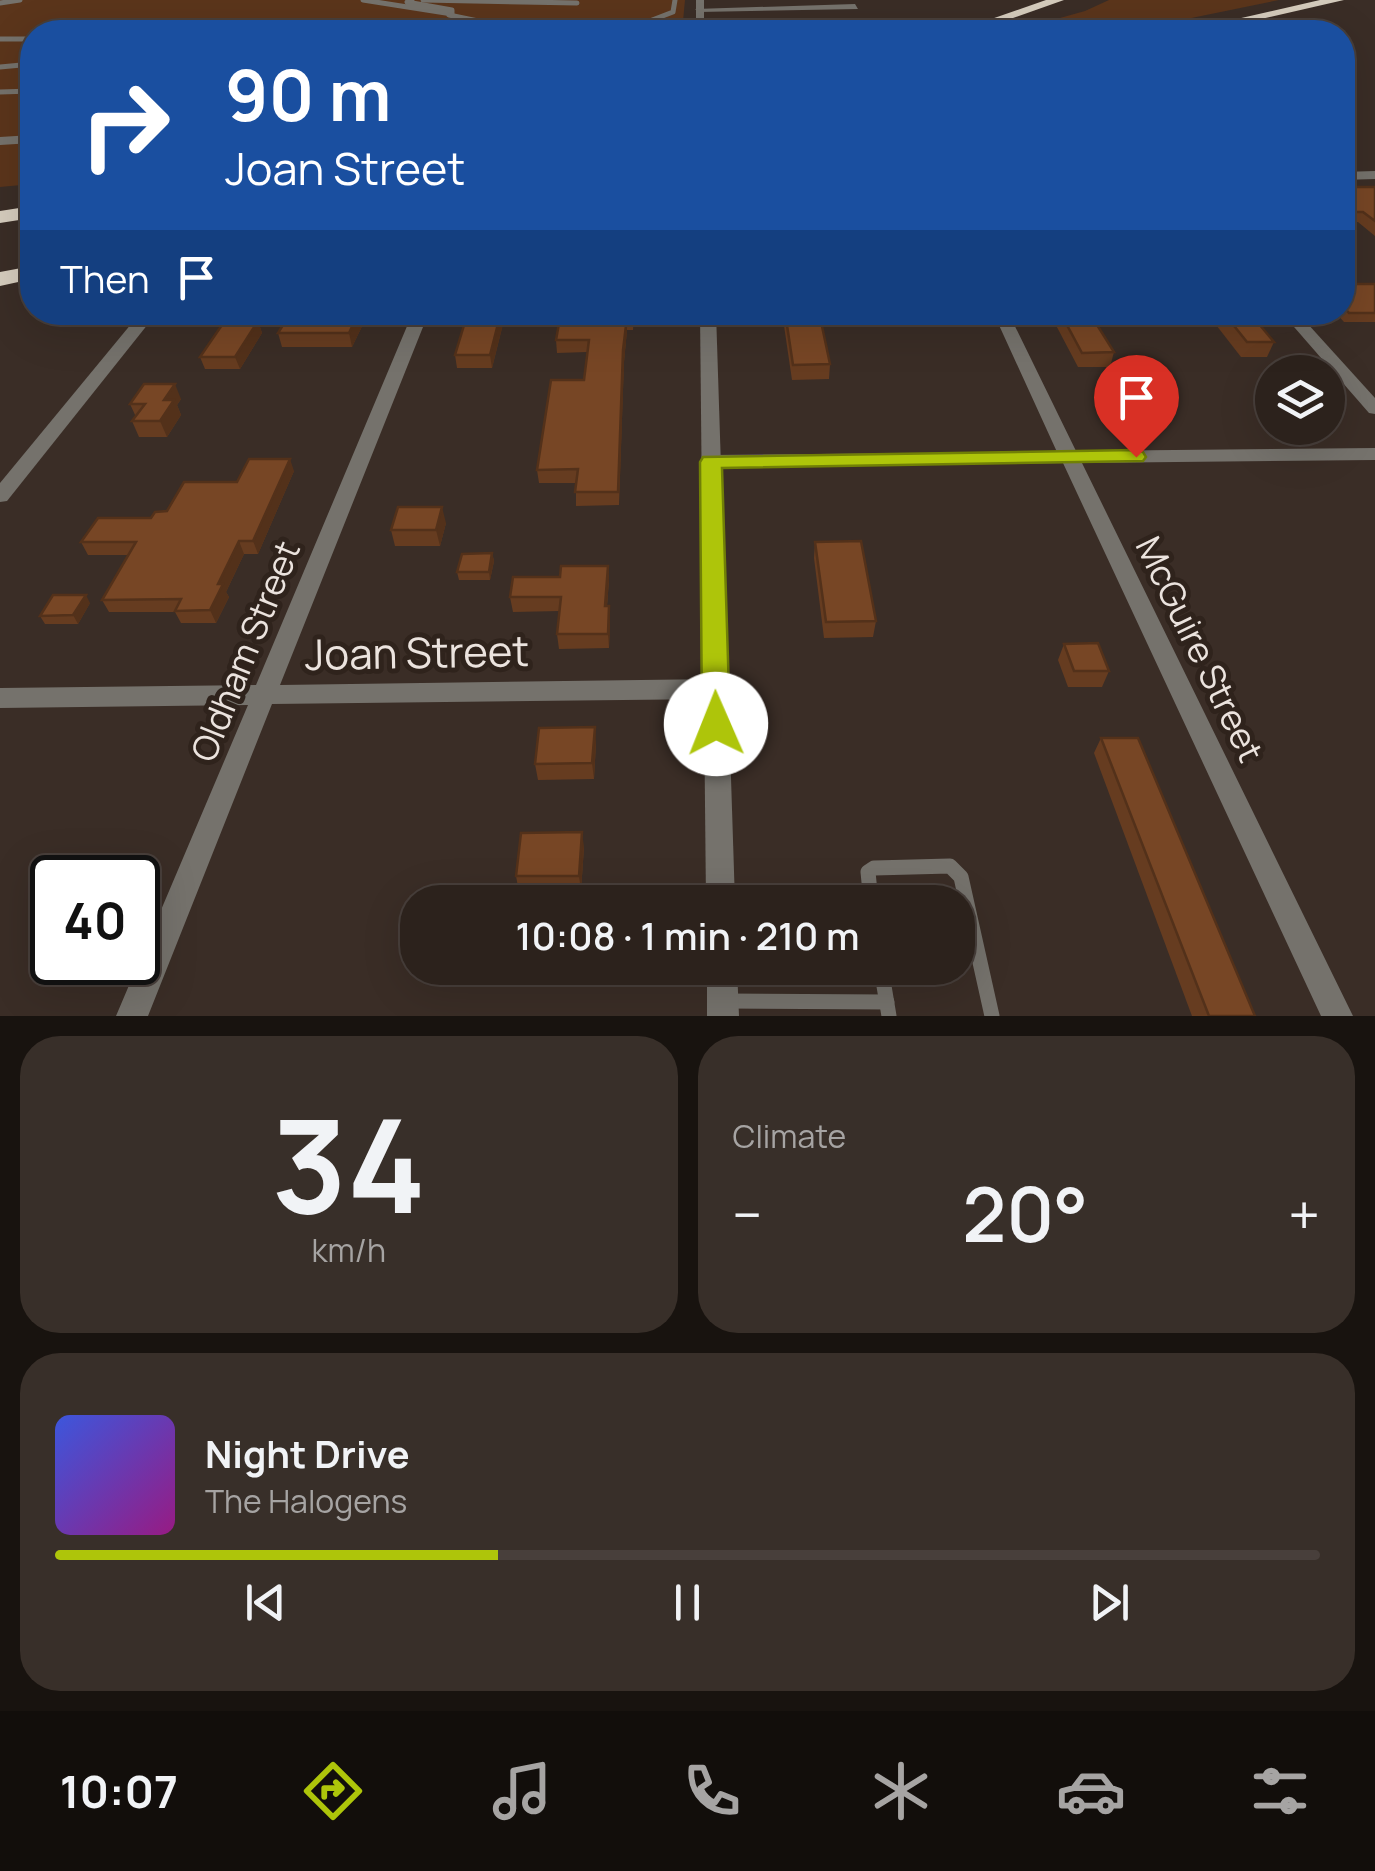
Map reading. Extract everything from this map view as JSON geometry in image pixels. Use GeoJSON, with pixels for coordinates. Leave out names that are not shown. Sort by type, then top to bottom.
{"type":"FeatureCollection","features":[{"type":"Feature","properties":{"kind":"highway"},"geometry":{"type":"LineString","coordinates":[[997,20],[1058,0]]}},
{"type":"Feature","properties":{"kind":"highway"},"geometry":{"type":"LineString","coordinates":[[1244,20],[1338,0]]}},
{"type":"Feature","properties":{"kind":"street"},"geometry":{"type":"LineString","coordinates":[[700,5],[856,8]]}},
{"type":"Feature","properties":{"kind":"street"},"geometry":{"type":"LineString","coordinates":[[0,496],[139,325]]}},
{"type":"Feature","properties":{"kind":"street","name":"Oldham Street"},"geometry":{"type":"LineString","coordinates":[[132,1016],[416,325]]}},
{"type":"Feature","properties":{"kind":"street"},"geometry":{"type":"LineString","coordinates":[[708,325],[720,885]]}},
{"type":"Feature","properties":{"kind":"street","name":"McGuire Street"},"geometry":{"type":"LineString","coordinates":[[1006,325],[1337,1016]]}},
{"type":"Feature","properties":{"kind":"street"},"geometry":{"type":"LineString","coordinates":[[1300,325],[1375,409]]}},
{"type":"Feature","properties":{"kind":"street"},"geometry":{"type":"LineString","coordinates":[[711,462],[1375,454]]}},
{"type":"Feature","properties":{"kind":"street","name":"Joan Street"},"geometry":{"type":"LineString","coordinates":[[0,698],[716,689]]}},
{"type":"Feature","properties":{"kind":"lane"},"geometry":{"type":"LineString","coordinates":[[0,4],[20,0]]}},
{"type":"Feature","properties":{"kind":"lane"},"geometry":{"type":"LineString","coordinates":[[363,0],[473,20]]}},
{"type":"Feature","properties":{"kind":"lane"},"geometry":{"type":"LineString","coordinates":[[412,0],[407,2],[452,10],[449,15]]}},
{"type":"Feature","properties":{"kind":"lane"},"geometry":{"type":"LineString","coordinates":[[424,0],[577,3]]}},
{"type":"Feature","properties":{"kind":"lane"},"geometry":{"type":"LineString","coordinates":[[652,20],[673,12],[675,0]]}},
{"type":"Feature","properties":{"kind":"lane"},"geometry":{"type":"LineString","coordinates":[[869,885],[868,872],[874,868],[950,866],[961,876],[963,885]]}},
{"type":"Feature","properties":{"kind":"lane"},"geometry":{"type":"LineString","coordinates":[[975,939],[992,1016]]}},
{"type":"Feature","properties":{"kind":"lane"},"geometry":{"type":"LineString","coordinates":[[723,1008],[888,1009]]}},
{"type":"Feature","properties":{"kind":"shaded area"},"geometry":{"type":"Polygon","coordinates":[[[0,0],[685,0],[683,20],[20,20],[20,185],[0,187],[0,0]]]}},
{"type":"Feature","properties":{"kind":"shaded area"},"geometry":{"type":"Polygon","coordinates":[[[1109,0],[1279,0],[1182,20],[1053,20],[1109,0]]]}},
{"type":"Feature","properties":{"kind":"building"},"geometry":{"type":"Polygon","coordinates":[[[1355,187],[1375,187],[1375,221],[1363,212],[1355,212],[1355,187]]]}},
{"type":"Feature","properties":{"kind":"building"},"geometry":{"type":"Polygon","coordinates":[[[1355,284],[1375,284],[1375,313],[1355,313],[1355,284]]]}},
{"type":"Feature","properties":{"kind":"building"},"geometry":{"type":"Polygon","coordinates":[[[222,325],[255,325],[235,357],[200,357],[222,325]]]}},
{"type":"Feature","properties":{"kind":"building"},"geometry":{"type":"Polygon","coordinates":[[[283,325],[353,325],[349,333],[278,333],[283,325]]]}},
{"type":"Feature","properties":{"kind":"building"},"geometry":{"type":"Polygon","coordinates":[[[464,325],[498,325],[490,355],[455,355],[464,325]]]}},
{"type":"Feature","properties":{"kind":"building"},"geometry":{"type":"Polygon","coordinates":[[[559,325],[626,325],[618,492],[575,492],[578,469],[537,470],[551,380],[584,380],[589,340],[556,340],[559,325]]]}},
{"type":"Feature","properties":{"kind":"building"},"geometry":{"type":"Polygon","coordinates":[[[787,325],[822,325],[830,364],[793,365],[787,325]]]}},
{"type":"Feature","properties":{"kind":"building"},"geometry":{"type":"Polygon","coordinates":[[[1067,325],[1097,325],[1114,352],[1082,353],[1067,325]]]}},
{"type":"Feature","properties":{"kind":"building"},"geometry":{"type":"Polygon","coordinates":[[[1233,325],[1260,325],[1274,342],[1247,342],[1233,325]]]}},
{"type":"Feature","properties":{"kind":"building"},"geometry":{"type":"Polygon","coordinates":[[[144,384],[175,384],[164,400],[174,400],[160,421],[132,421],[145,404],[130,404],[144,384]]]}},
{"type":"Feature","properties":{"kind":"building"},"geometry":{"type":"Polygon","coordinates":[[[249,459],[290,459],[253,541],[239,541],[210,610],[175,611],[181,599],[102,600],[136,542],[81,542],[98,518],[151,518],[155,512],[167,511],[184,482],[237,482],[249,459]]]}},
{"type":"Feature","properties":{"kind":"building"},"geometry":{"type":"Polygon","coordinates":[[[398,507],[442,507],[436,530],[391,530],[398,507]]]}},
{"type":"Feature","properties":{"kind":"building"},"geometry":{"type":"Polygon","coordinates":[[[861,541],[876,621],[826,622],[815,542],[861,541]]]}},
{"type":"Feature","properties":{"kind":"building"},"geometry":{"type":"Polygon","coordinates":[[[492,553],[489,572],[457,572],[462,554],[492,553]]]}},
{"type":"Feature","properties":{"kind":"building"},"geometry":{"type":"Polygon","coordinates":[[[561,566],[608,566],[608,634],[557,634],[561,597],[510,597],[513,577],[560,577],[561,566]]]}},
{"type":"Feature","properties":{"kind":"building"},"geometry":{"type":"Polygon","coordinates":[[[53,595],[86,595],[73,615],[40,616],[53,595]]]}},
{"type":"Feature","properties":{"kind":"building"},"geometry":{"type":"Polygon","coordinates":[[[1098,643],[1109,671],[1074,671],[1064,644],[1098,643]]]}},
{"type":"Feature","properties":{"kind":"building"},"geometry":{"type":"Polygon","coordinates":[[[595,727],[592,763],[535,764],[539,728],[595,727]]]}},
{"type":"Feature","properties":{"kind":"building"},"geometry":{"type":"Polygon","coordinates":[[[1101,738],[1138,738],[1255,1016],[1209,1016],[1101,738]]]}},
{"type":"Feature","properties":{"kind":"building"},"geometry":{"type":"Polygon","coordinates":[[[582,832],[579,876],[516,876],[521,833],[582,832]]]}},
{"type":"Feature","properties":{"kind":"route"},"geometry":{"type":"LineString","coordinates":[[716,724],[711,462],[1136,457]]}}]}
